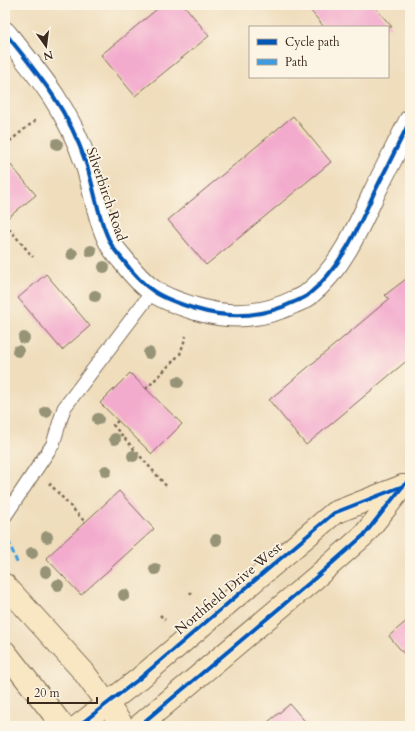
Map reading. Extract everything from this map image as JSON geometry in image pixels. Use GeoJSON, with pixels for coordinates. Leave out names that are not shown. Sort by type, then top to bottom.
{"type":"FeatureCollection","features":[{"type":"Feature","properties":{"kind":"main road","name":"Northfield Drive West"},"geometry":{"type":"LineString","coordinates":[[78,726],[139,679],[334,513],[407,483]]}},
{"type":"Feature","properties":{"kind":"main road","name":"Northfield Drive West"},"geometry":{"type":"LineString","coordinates":[[139,726],[358,540],[407,483]]}},
{"type":"Feature","properties":{"kind":"main road"},"geometry":{"type":"LineString","coordinates":[[5,585],[83,671],[108,703],[123,726]]}},
{"type":"Feature","properties":{"kind":"main road"},"geometry":{"type":"LineString","coordinates":[[5,652],[63,726]]}},
{"type":"Feature","properties":{"kind":"street","name":"Silverbirch Road"},"geometry":{"type":"LineString","coordinates":[[5,33],[46,82],[59,102],[86,163],[100,214],[111,244],[137,280],[152,292],[169,301],[206,313],[242,316],[272,311],[308,295],[324,278],[346,248],[410,120]]}},
{"type":"Feature","properties":{"kind":"lane"},"geometry":{"type":"LineString","coordinates":[[5,516],[53,444],[64,408],[152,292]]}},
{"type":"Feature","properties":{"kind":"path"},"geometry":{"type":"LineString","coordinates":[[5,145],[37,119]]}},
{"type":"Feature","properties":{"kind":"path"},"geometry":{"type":"LineString","coordinates":[[5,224],[33,257]]}},
{"type":"Feature","properties":{"kind":"path"},"geometry":{"type":"LineString","coordinates":[[146,388],[180,354],[186,336]]}},
{"type":"Feature","properties":{"kind":"path"},"geometry":{"type":"LineString","coordinates":[[118,421],[113,425],[168,488]]}},
{"type":"Feature","properties":{"kind":"path"},"geometry":{"type":"LineString","coordinates":[[36,469],[85,522]]}},
{"type":"Feature","properties":{"kind":"path"},"geometry":{"type":"LineString","coordinates":[[190,592],[193,596]]}},
{"type":"Feature","properties":{"kind":"path"},"geometry":{"type":"LineString","coordinates":[[160,615],[164,620]]}},
{"type":"Feature","properties":{"kind":"building"},"geometry":{"type":"Polygon","coordinates":[[[162,5],[184,5],[209,36],[135,96],[101,55],[162,5]]]}},
{"type":"Feature","properties":{"kind":"building"},"geometry":{"type":"Polygon","coordinates":[[[306,5],[373,5],[392,27],[389,26],[323,26],[306,5]]]}},
{"type":"Feature","properties":{"kind":"building"},"geometry":{"type":"Polygon","coordinates":[[[293,116],[331,162],[206,265],[168,220],[293,116]]]}},
{"type":"Feature","properties":{"kind":"building"},"geometry":{"type":"Polygon","coordinates":[[[5,158],[36,195],[5,220],[5,158]]]}},
{"type":"Feature","properties":{"kind":"building"},"geometry":{"type":"Polygon","coordinates":[[[46,274],[90,326],[62,350],[18,298],[46,274]]]}},
{"type":"Feature","properties":{"kind":"building"},"geometry":{"type":"Polygon","coordinates":[[[410,276],[410,358],[306,445],[269,400],[389,299],[385,295],[410,276]]]}},
{"type":"Feature","properties":{"kind":"building"},"geometry":{"type":"Polygon","coordinates":[[[130,373],[182,424],[152,454],[100,403],[130,373]]]}},
{"type":"Feature","properties":{"kind":"building"},"geometry":{"type":"Polygon","coordinates":[[[119,491],[154,529],[81,595],[46,558],[119,491]]]}},
{"type":"Feature","properties":{"kind":"building"},"geometry":{"type":"Polygon","coordinates":[[[410,618],[410,661],[389,636],[410,618]]]}},
{"type":"Feature","properties":{"kind":"building"},"geometry":{"type":"Polygon","coordinates":[[[290,704],[309,726],[263,726],[290,704]]]}},
{"type":"Feature","properties":{"kind":"marked path"},"geometry":{"type":"LineString","coordinates":[[5,532],[18,565]]}},
{"type":"Feature","properties":{"kind":"cycle path"},"geometry":{"type":"LineString","coordinates":[[5,33],[52,94],[71,126],[86,163],[103,225],[115,250],[131,271],[155,292],[173,301],[208,312],[246,315],[270,311],[304,298],[320,284],[330,273],[355,234],[410,121]]}},
{"type":"Feature","properties":{"kind":"cycle path"},"geometry":{"type":"LineString","coordinates":[[139,726],[364,535],[403,486],[410,480]]}},
{"type":"Feature","properties":{"kind":"cycle path"},"geometry":{"type":"LineString","coordinates":[[78,726],[139,679],[334,513],[403,486]]}}]}
